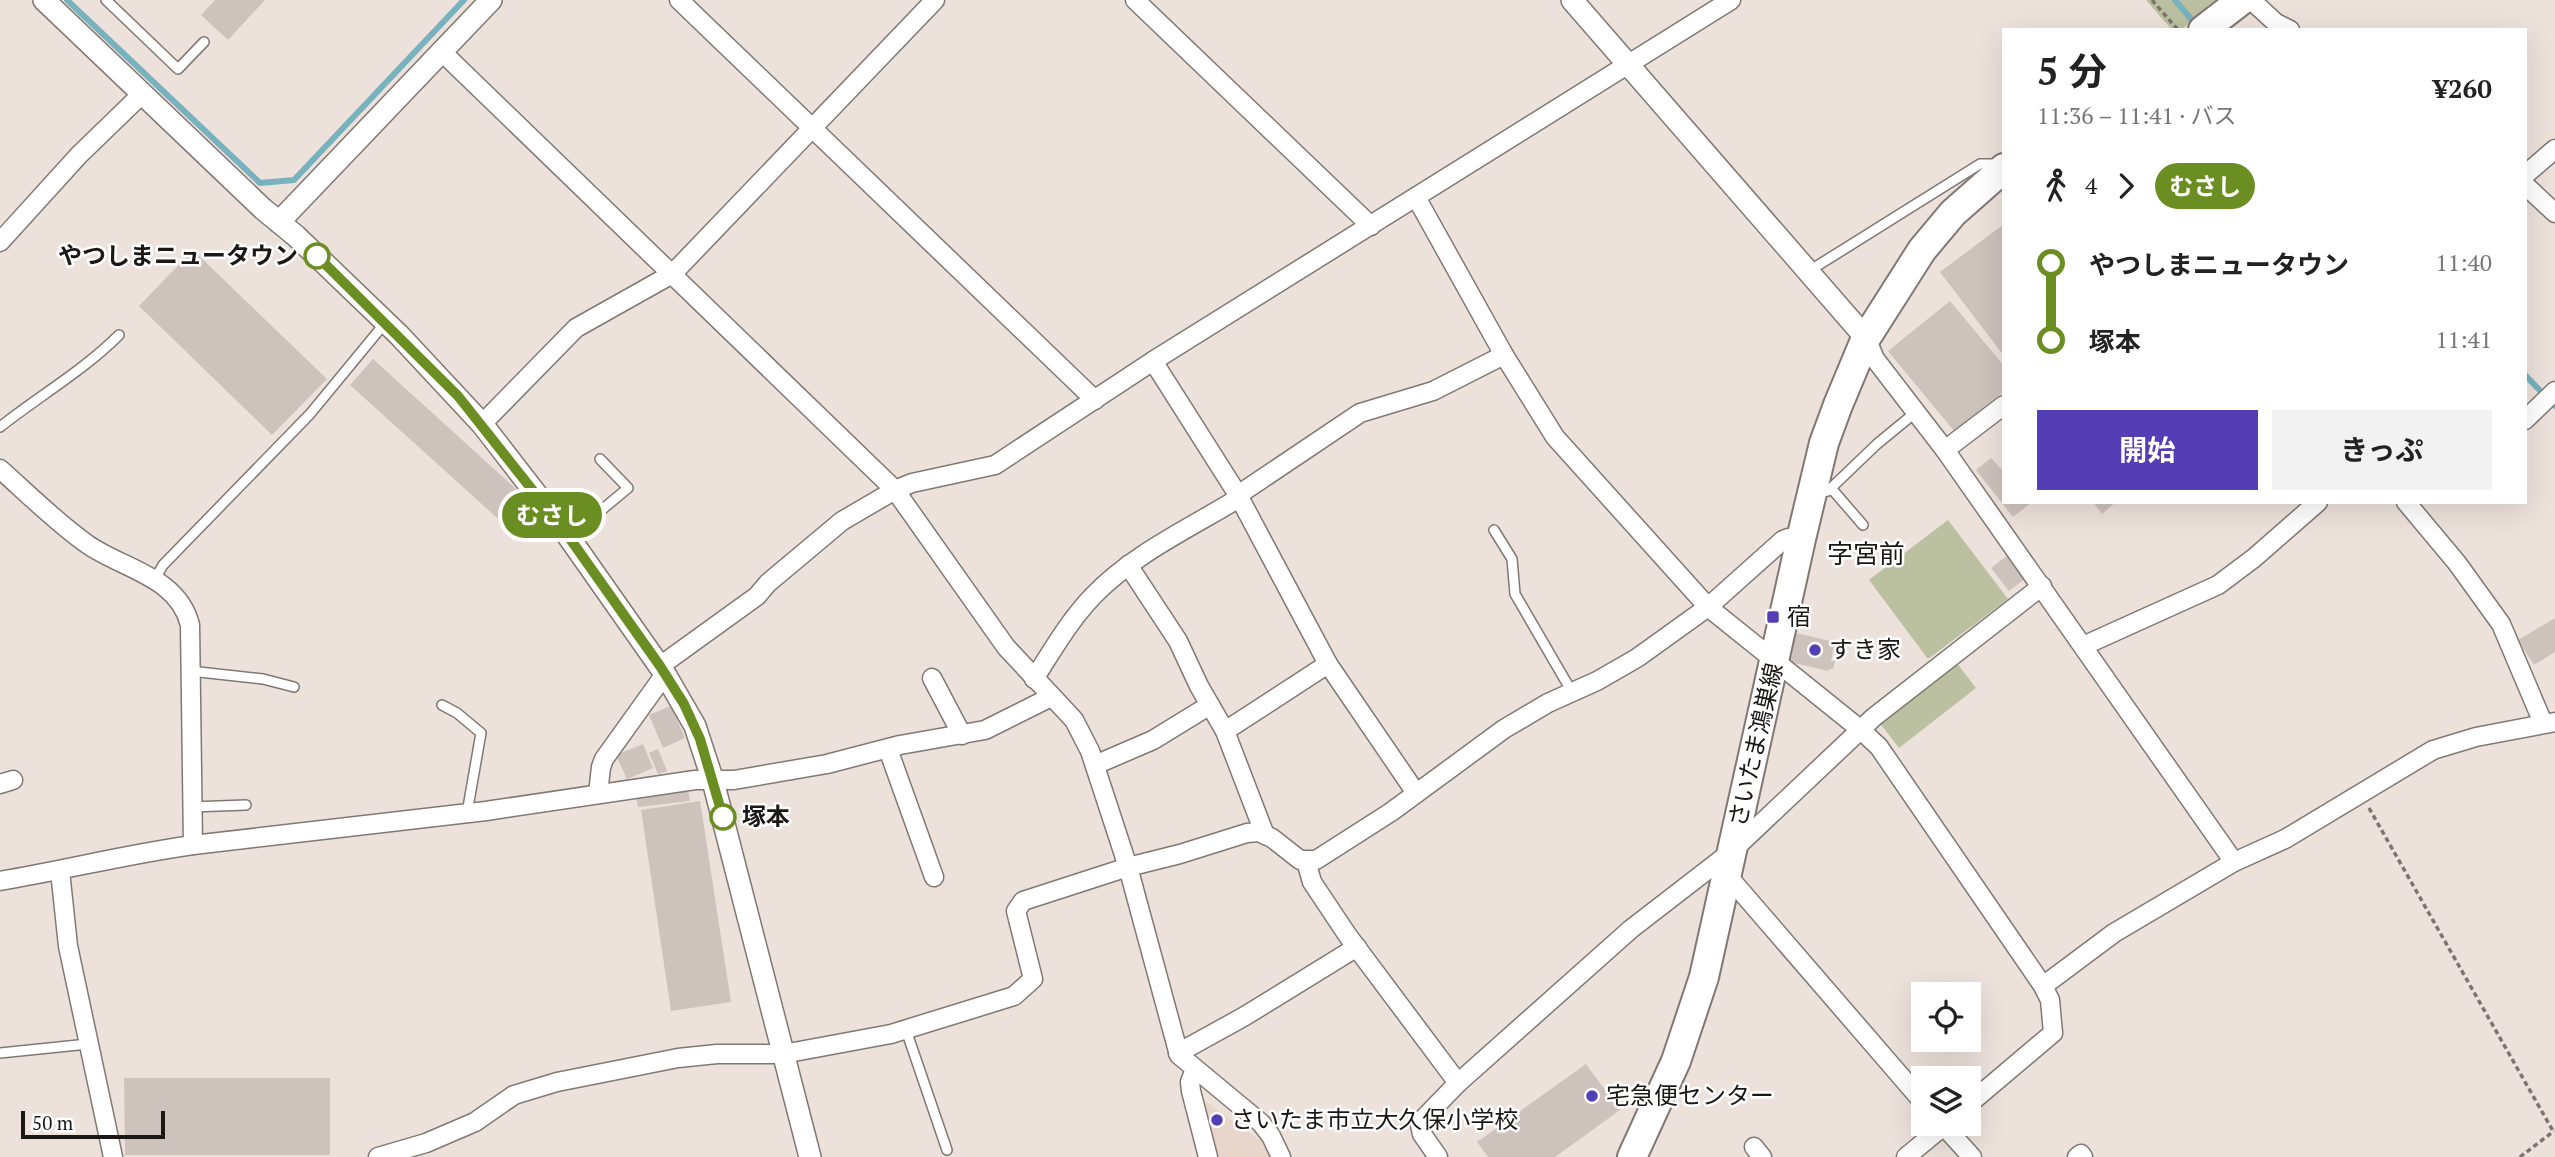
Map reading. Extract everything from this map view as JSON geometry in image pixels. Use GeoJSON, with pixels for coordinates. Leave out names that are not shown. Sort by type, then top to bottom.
{"type":"FeatureCollection","features":[{"type":"Feature","properties":{"kind":"main road"},"geometry":{"type":"LineString","coordinates":[[2210,25],[2242,0]]}},
{"type":"Feature","properties":{"kind":"main road","name":"さいたま鴻巣線"},"geometry":{"type":"LineString","coordinates":[[1632,1157],[1665,1088],[1686,1035],[1704,977],[1801,539],[1822,491],[1829,430],[1851,369],[1866,338],[1922,250],[1953,213],[2002,168]]}},
{"type":"Feature","properties":{"kind":"street"},"geometry":{"type":"LineString","coordinates":[[44,0],[302,241],[439,375],[482,424],[663,670],[695,726],[713,781],[810,1157]]}},
{"type":"Feature","properties":{"kind":"street"},"geometry":{"type":"LineString","coordinates":[[279,222],[491,0]]}},
{"type":"Feature","properties":{"kind":"street"},"geometry":{"type":"LineString","coordinates":[[679,0],[1096,400]]}},
{"type":"Feature","properties":{"kind":"street"},"geometry":{"type":"LineString","coordinates":[[482,424],[576,328],[671,274],[935,0]]}},
{"type":"Feature","properties":{"kind":"street"},"geometry":{"type":"LineString","coordinates":[[1135,0],[1371,226]]}},
{"type":"Feature","properties":{"kind":"street"},"geometry":{"type":"LineString","coordinates":[[1572,0],[1866,338],[1875,359],[1945,450],[2234,862]]}},
{"type":"Feature","properties":{"kind":"street"},"geometry":{"type":"LineString","coordinates":[[598,794],[604,759],[663,670],[757,596],[768,583],[842,521],[912,483],[995,465],[1153,361],[1731,0]]}},
{"type":"Feature","properties":{"kind":"street"},"geometry":{"type":"LineString","coordinates":[[2251,0],[2276,23],[2286,28]]}},
{"type":"Feature","properties":{"kind":"street"},"geometry":{"type":"LineString","coordinates":[[442,52],[895,490],[1002,641],[1079,727],[1128,867],[1178,1053],[1261,1123],[1282,1157]]}},
{"type":"Feature","properties":{"kind":"street"},"geometry":{"type":"LineString","coordinates":[[0,242],[79,155],[142,94]]}},
{"type":"Feature","properties":{"kind":"street"},"geometry":{"type":"LineString","coordinates":[[2527,174],[2555,149]]}},
{"type":"Feature","properties":{"kind":"street"},"geometry":{"type":"LineString","coordinates":[[2527,187],[2555,212]]}},
{"type":"Feature","properties":{"kind":"street"},"geometry":{"type":"LineString","coordinates":[[1416,197],[1504,355],[1555,436],[1708,607],[1861,730],[1893,765],[2043,986],[2050,1000],[2053,1032],[1981,1094]]}},
{"type":"Feature","properties":{"kind":"street"},"geometry":{"type":"LineString","coordinates":[[1034,679],[1075,617],[1098,591],[1128,565],[1239,497],[1360,413],[1433,391],[1504,355]]}},
{"type":"Feature","properties":{"kind":"street"},"geometry":{"type":"LineString","coordinates":[[1153,361],[1239,497],[1328,664],[1416,793]]}},
{"type":"Feature","properties":{"kind":"street"},"geometry":{"type":"LineString","coordinates":[[2530,415],[2555,391]]}},
{"type":"Feature","properties":{"kind":"street"},"geometry":{"type":"LineString","coordinates":[[1945,450],[2002,407]]}},
{"type":"Feature","properties":{"kind":"street"},"geometry":{"type":"LineString","coordinates":[[0,469],[86,543],[155,579],[182,606],[188,617],[193,845]]}},
{"type":"Feature","properties":{"kind":"street"},"geometry":{"type":"LineString","coordinates":[[2083,646],[2218,585],[2254,558],[2316,504]]}},
{"type":"Feature","properties":{"kind":"street"},"geometry":{"type":"LineString","coordinates":[[2043,986],[2114,933],[2234,862],[2285,839],[2433,750],[2476,737],[2549,722],[2501,624],[2457,563],[2408,504]]}},
{"type":"Feature","properties":{"kind":"street"},"geometry":{"type":"LineString","coordinates":[[378,1157],[426,1143],[475,1122],[514,1095],[557,1082],[717,1054],[783,1054],[906,1030],[1014,996],[1033,979],[1016,911],[1023,901],[1128,867],[1193,851],[1253,832],[1265,835],[1295,858],[1306,861],[1319,858],[1416,793],[1504,729],[1548,703],[1627,664],[1708,607],[1783,540],[1801,539]]}},
{"type":"Feature","properties":{"kind":"street"},"geometry":{"type":"LineString","coordinates":[[1128,565],[1178,641],[1225,731],[1265,835]]}},
{"type":"Feature","properties":{"kind":"street"},"geometry":{"type":"LineString","coordinates":[[1437,1157],[1422,1135],[1420,1125],[1458,1083],[1604,952],[1729,863],[1861,730],[2042,586]]}},
{"type":"Feature","properties":{"kind":"street"},"geometry":{"type":"LineString","coordinates":[[1225,731],[1328,664]]}},
{"type":"Feature","properties":{"kind":"street"},"geometry":{"type":"LineString","coordinates":[[932,678],[962,735]]}},
{"type":"Feature","properties":{"kind":"street"},"geometry":{"type":"LineString","coordinates":[[0,881],[193,845],[467,813],[695,780],[734,780],[827,764],[995,727],[1051,697]]}},
{"type":"Feature","properties":{"kind":"street"},"geometry":{"type":"LineString","coordinates":[[1094,765],[1153,740],[1210,705]]}},
{"type":"Feature","properties":{"kind":"street"},"geometry":{"type":"LineString","coordinates":[[888,749],[934,877]]}},
{"type":"Feature","properties":{"kind":"street"},"geometry":{"type":"LineString","coordinates":[[1306,861],[1312,882],[1458,1083]]}},
{"type":"Feature","properties":{"kind":"street"},"geometry":{"type":"LineString","coordinates":[[1729,863],[1911,1087]]}},
{"type":"Feature","properties":{"kind":"street"},"geometry":{"type":"LineString","coordinates":[[60,871],[68,946],[113,1157]]}},
{"type":"Feature","properties":{"kind":"street"},"geometry":{"type":"LineString","coordinates":[[1178,1053],[1245,1016],[1357,947]]}},
{"type":"Feature","properties":{"kind":"street"},"geometry":{"type":"LineString","coordinates":[[1195,1069],[1190,1086],[1209,1157]]}},
{"type":"Feature","properties":{"kind":"street"},"geometry":{"type":"LineString","coordinates":[[1906,1157],[1930,1136]]}},
{"type":"Feature","properties":{"kind":"street"},"geometry":{"type":"LineString","coordinates":[[1954,1136],[1972,1157]]}},
{"type":"Feature","properties":{"kind":"street"},"geometry":{"type":"LineString","coordinates":[[2077,1157],[2081,1154],[2083,1157]]}},
{"type":"Feature","properties":{"kind":"lane"},"geometry":{"type":"LineString","coordinates":[[106,0],[178,69],[204,42]]}},
{"type":"Feature","properties":{"kind":"lane"},"geometry":{"type":"LineString","coordinates":[[1808,272],[1980,164],[2002,166]]}},
{"type":"Feature","properties":{"kind":"lane"},"geometry":{"type":"LineString","coordinates":[[155,579],[163,565],[310,414],[386,323]]}},
{"type":"Feature","properties":{"kind":"lane"},"geometry":{"type":"LineString","coordinates":[[0,427],[93,361],[119,335]]}},
{"type":"Feature","properties":{"kind":"lane"},"geometry":{"type":"LineString","coordinates":[[1863,525],[1822,491],[1916,412]]}},
{"type":"Feature","properties":{"kind":"lane"},"geometry":{"type":"LineString","coordinates":[[568,538],[628,488],[600,459]]}},
{"type":"Feature","properties":{"kind":"lane"},"geometry":{"type":"LineString","coordinates":[[1494,530],[1512,559],[1515,594],[1572,692]]}},
{"type":"Feature","properties":{"kind":"lane"},"geometry":{"type":"LineString","coordinates":[[190,671],[263,679],[294,687]]}},
{"type":"Feature","properties":{"kind":"lane"},"geometry":{"type":"LineString","coordinates":[[442,705],[457,713],[481,733],[467,813]]}},
{"type":"Feature","properties":{"kind":"lane"},"geometry":{"type":"LineString","coordinates":[[191,807],[246,805]]}},
{"type":"Feature","properties":{"kind":"lane"},"geometry":{"type":"LineString","coordinates":[[906,1030],[947,1150]]}},
{"type":"Feature","properties":{"kind":"lane"},"geometry":{"type":"LineString","coordinates":[[0,1053],[88,1044]]}},
{"type":"Feature","properties":{"kind":"path"},"geometry":{"type":"LineString","coordinates":[[2152,0],[2176,28]]}},
{"type":"Feature","properties":{"kind":"path"},"geometry":{"type":"LineString","coordinates":[[2361,794],[2554,1130],[2520,1157]]}},
{"type":"Feature","properties":{"kind":"shaded area","name":"さいたま市立大久保小学校"},"geometry":{"type":"Polygon","coordinates":[[[1196,1094],[1267,1146],[1271,1157],[1214,1157],[1196,1094]]]}},
{"type":"Feature","properties":{"kind":"green space"},"geometry":{"type":"Polygon","coordinates":[[[2146,0],[2217,0],[2183,28],[2170,28],[2146,0]]]}},
{"type":"Feature","properties":{"kind":"green space"},"geometry":{"type":"Polygon","coordinates":[[[1948,520],[2008,599],[1928,659],[1869,580],[1948,520]]]}},
{"type":"Feature","properties":{"kind":"green space"},"geometry":{"type":"Polygon","coordinates":[[[1956,662],[1976,688],[1899,748],[1879,722],[1956,662]]]}},
{"type":"Feature","properties":{"kind":"building"},"geometry":{"type":"Polygon","coordinates":[[[215,0],[265,0],[228,40],[201,15],[215,0]]]}},
{"type":"Feature","properties":{"kind":"building"},"geometry":{"type":"Polygon","coordinates":[[[2002,226],[2002,353],[1940,272],[2002,226]]]}},
{"type":"Feature","properties":{"kind":"building"},"geometry":{"type":"Polygon","coordinates":[[[193,250],[327,379],[272,435],[139,306],[193,250]]]}},
{"type":"Feature","properties":{"kind":"building"},"geometry":{"type":"Polygon","coordinates":[[[1950,301],[2002,364],[2002,393],[1954,431],[1888,351],[1950,301]]]}},
{"type":"Feature","properties":{"kind":"building"},"geometry":{"type":"Polygon","coordinates":[[[373,359],[539,510],[516,535],[350,385],[373,359]]]}},
{"type":"Feature","properties":{"kind":"building"},"geometry":{"type":"Polygon","coordinates":[[[1991,458],[2002,470],[2002,503],[1976,470],[1991,458]]]}},
{"type":"Feature","properties":{"kind":"building"},"geometry":{"type":"Polygon","coordinates":[[[2003,504],[2029,504],[2013,517],[2003,504]]]}},
{"type":"Feature","properties":{"kind":"building"},"geometry":{"type":"Polygon","coordinates":[[[2094,504],[2114,504],[2102,514],[2094,504]]]}},
{"type":"Feature","properties":{"kind":"building"},"geometry":{"type":"Polygon","coordinates":[[[2008,555],[2026,578],[2009,591],[1991,568],[2008,555]]]}},
{"type":"Feature","properties":{"kind":"building"},"geometry":{"type":"Polygon","coordinates":[[[2555,618],[2555,652],[2534,665],[2518,640],[2555,618]]]}},
{"type":"Feature","properties":{"kind":"building"},"geometry":{"type":"Polygon","coordinates":[[[1796,633],[1835,642],[1831,661],[1835,661],[1833,669],[1829,671],[1789,662],[1796,633]]]}},
{"type":"Feature","properties":{"kind":"building"},"geometry":{"type":"Polygon","coordinates":[[[671,706],[685,738],[663,748],[649,715],[671,706]]]}},
{"type":"Feature","properties":{"kind":"building"},"geometry":{"type":"Polygon","coordinates":[[[643,744],[653,768],[627,779],[616,755],[643,744]]]}},
{"type":"Feature","properties":{"kind":"building"},"geometry":{"type":"Polygon","coordinates":[[[658,749],[667,771],[658,774],[649,753],[658,749]]]}},
{"type":"Feature","properties":{"kind":"building"},"geometry":{"type":"Polygon","coordinates":[[[688,789],[690,801],[638,807],[636,796],[688,789]]]}},
{"type":"Feature","properties":{"kind":"building"},"geometry":{"type":"Polygon","coordinates":[[[700,801],[731,1002],[671,1011],[641,810],[700,801]]]}},
{"type":"Feature","properties":{"kind":"building"},"geometry":{"type":"Polygon","coordinates":[[[1586,1064],[1620,1110],[1555,1157],[1488,1157],[1477,1142],[1586,1064]]]}},
{"type":"Feature","properties":{"kind":"building"},"geometry":{"type":"Polygon","coordinates":[[[124,1078],[330,1078],[330,1155],[125,1155],[124,1078]]]}},
{"type":"Feature","properties":{"kind":"waterway"},"geometry":{"type":"LineString","coordinates":[[67,0],[260,183],[294,180],[464,0]]}},
{"type":"Feature","properties":{"kind":"waterway"},"geometry":{"type":"LineString","coordinates":[[2175,0],[2196,25]]}},
{"type":"Feature","properties":{"kind":"waterway"},"geometry":{"type":"LineString","coordinates":[[2527,377],[2555,406]]}},
{"type":"Feature","properties":{"kind":"bus line","name":"むさし"},"geometry":{"type":"LineString","coordinates":[[317,256],[458,396],[561,526],[684,704],[700,739],[723,817]]}},
{"type":"Feature","properties":{"kind":"place","name":"やつしまニュータウン"},"geometry":{"type":"Point","coordinates":[317,256]}},
{"type":"Feature","properties":{"kind":"place","name":"宿"},"geometry":{"type":"Point","coordinates":[1773,617]}},
{"type":"Feature","properties":{"kind":"place","name":"すき家"},"geometry":{"type":"Point","coordinates":[1815,650]}},
{"type":"Feature","properties":{"kind":"place","name":"塚本"},"geometry":{"type":"Point","coordinates":[723,817]}},
{"type":"Feature","properties":{"kind":"place","name":"宅急便センター"},"geometry":{"type":"Point","coordinates":[1592,1096]}},
{"type":"Feature","properties":{"kind":"place","name":"さいたま市立大久保小学校"},"geometry":{"type":"Point","coordinates":[1217,1120]}},
{"type":"Feature","properties":{"kind":"district","name":"字宮前"},"geometry":{"type":"Point","coordinates":[1866,554]}}]}
